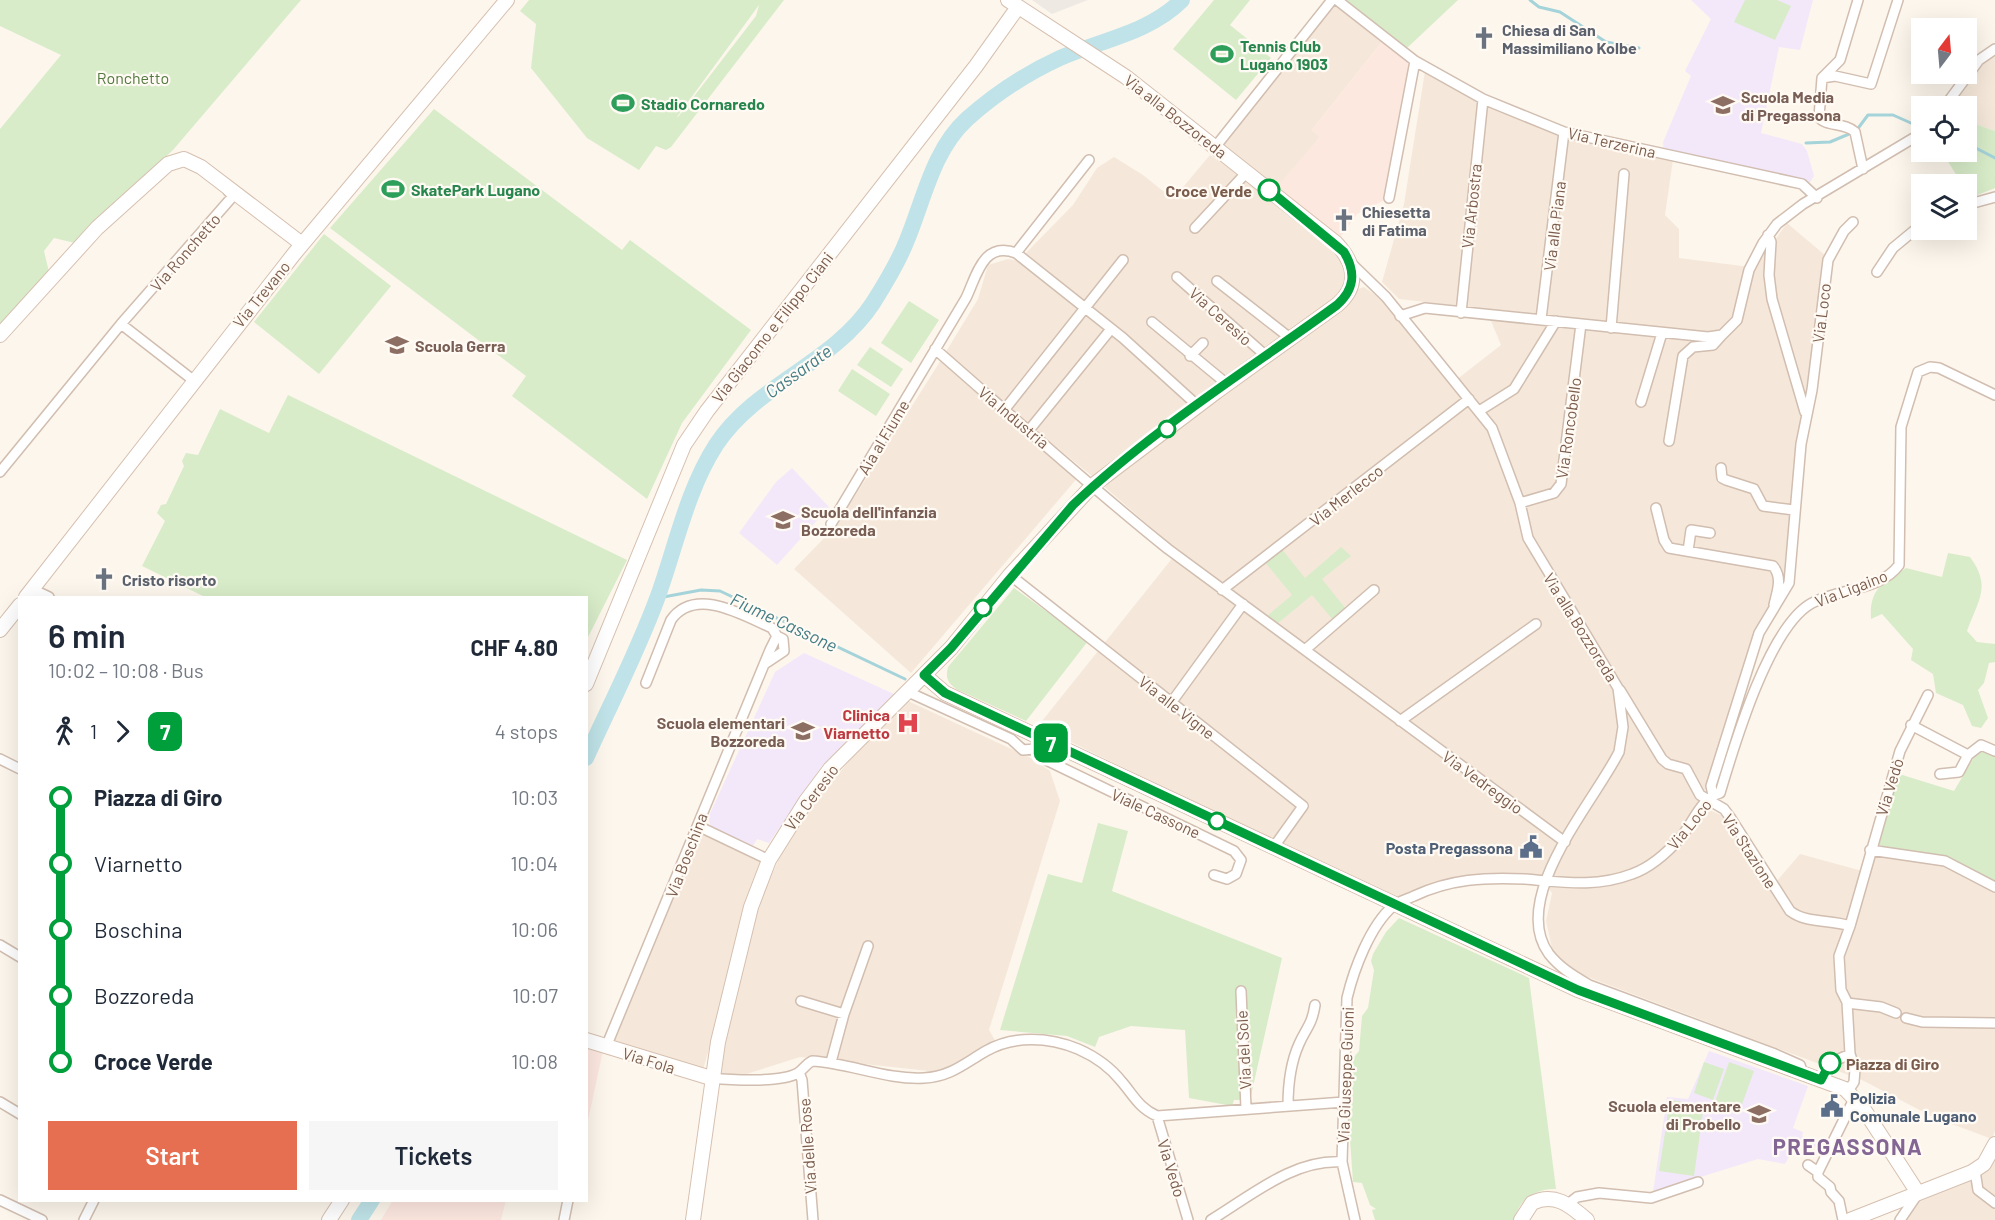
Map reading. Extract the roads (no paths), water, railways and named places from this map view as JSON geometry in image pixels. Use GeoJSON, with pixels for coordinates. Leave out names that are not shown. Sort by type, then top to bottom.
{"type":"FeatureCollection","features":[{"type":"Feature","properties":{"kind":"main road","name":"Via Trevano"},"geometry":{"type":"LineString","coordinates":[[29,593],[193,380],[302,244],[507,0]]}},
{"type":"Feature","properties":{"kind":"main road","name":"Via Giacomo e Filippo Ciani"},"geometry":{"type":"LineString","coordinates":[[588,679],[684,445],[707,411],[976,66],[1013,3],[1060,32]]}},
{"type":"Feature","properties":{"kind":"main road","name":"Via alla Bozzoreda"},"geometry":{"type":"LineString","coordinates":[[1060,32],[1104,61],[1216,146],[1336,243],[1352,264]]}},
{"type":"Feature","properties":{"kind":"main road"},"geometry":{"type":"LineString","coordinates":[[0,335],[98,228],[168,164],[184,159],[218,179],[302,244]]}},
{"type":"Feature","properties":{"kind":"main road"},"geometry":{"type":"LineString","coordinates":[[1350,291],[1352,264]]}},
{"type":"Feature","properties":{"kind":"main road","name":"Via Ceresio"},"geometry":{"type":"LineString","coordinates":[[693,1220],[711,1078],[726,1004],[751,907],[769,860],[788,827],[830,769],[951,648],[1010,575],[1092,486],[1265,355],[1337,305],[1350,291]]}},
{"type":"Feature","properties":{"kind":"main road"},"geometry":{"type":"LineString","coordinates":[[0,630],[18,608]]}},
{"type":"Feature","properties":{"kind":"main road","name":"Viale Cassone"},"geometry":{"type":"LineString","coordinates":[[924,675],[945,693],[1037,743],[1273,848],[1578,990],[1803,1074]]}},
{"type":"Feature","properties":{"kind":"main road","name":"Via Fola"},"geometry":{"type":"LineString","coordinates":[[588,1041],[711,1078]]}},
{"type":"Feature","properties":{"kind":"main road"},"geometry":{"type":"LineString","coordinates":[[1803,1074],[1852,1090],[1918,1193]]}},
{"type":"Feature","properties":{"kind":"main road"},"geometry":{"type":"LineString","coordinates":[[1850,1220],[1975,1171],[1987,1160],[1995,1144]]}},
{"type":"Feature","properties":{"kind":"main road"},"geometry":{"type":"LineString","coordinates":[[1521,1220],[1528,1207],[1541,1199],[1558,1199],[1568,1204],[1587,1220]]}},
{"type":"Feature","properties":{"kind":"main road"},"geometry":{"type":"LineString","coordinates":[[329,1220],[341,1202]]}},
{"type":"Feature","properties":{"kind":"street","name":"Via Terzerina"},"geometry":{"type":"LineString","coordinates":[[1335,0],[1415,61],[1483,99],[1564,132],[1802,184],[1817,198]]}},
{"type":"Feature","properties":{"kind":"street"},"geometry":{"type":"LineString","coordinates":[[1216,146],[1335,0]]}},
{"type":"Feature","properties":{"kind":"street"},"geometry":{"type":"LineString","coordinates":[[1858,0],[1840,60],[1822,78],[1819,119],[1846,125],[1855,132],[1863,169]]}},
{"type":"Feature","properties":{"kind":"street"},"geometry":{"type":"LineString","coordinates":[[1822,78],[1834,76],[1871,84],[1898,0]]}},
{"type":"Feature","properties":{"kind":"street"},"geometry":{"type":"LineString","coordinates":[[1953,96],[1979,60],[1995,49]]}},
{"type":"Feature","properties":{"kind":"street"},"geometry":{"type":"LineString","coordinates":[[1389,198],[1415,61]]}},
{"type":"Feature","properties":{"kind":"street","name":"Via Arbostra"},"geometry":{"type":"LineString","coordinates":[[1461,313],[1483,99]]}},
{"type":"Feature","properties":{"kind":"street","name":"Via alla Piana"},"geometry":{"type":"LineString","coordinates":[[1541,319],[1550,268],[1564,132]]}},
{"type":"Feature","properties":{"kind":"street"},"geometry":{"type":"LineString","coordinates":[[1670,441],[1683,356],[1693,347],[1717,343],[1737,320],[1749,270],[1768,235],[1783,218],[1911,140]]}},
{"type":"Feature","properties":{"kind":"street"},"geometry":{"type":"LineString","coordinates":[[1089,160],[1016,253],[1111,329],[1198,406]]}},
{"type":"Feature","properties":{"kind":"street"},"geometry":{"type":"LineString","coordinates":[[1196,228],[1247,172]]}},
{"type":"Feature","properties":{"kind":"street"},"geometry":{"type":"LineString","coordinates":[[1611,328],[1624,174]]}},
{"type":"Feature","properties":{"kind":"street","name":"Via Ronchetto"},"geometry":{"type":"LineString","coordinates":[[0,472],[121,324],[233,196],[218,179]]}},
{"type":"Feature","properties":{"kind":"street"},"geometry":{"type":"LineString","coordinates":[[1977,202],[1995,197]]}},
{"type":"Feature","properties":{"kind":"street","name":"Via Loco"},"geometry":{"type":"LineString","coordinates":[[1805,412],[1810,404],[1828,260],[1835,245],[1853,222]]}},
{"type":"Feature","properties":{"kind":"street"},"geometry":{"type":"LineString","coordinates":[[1877,272],[1893,248],[1911,233]]}},
{"type":"Feature","properties":{"kind":"street","name":"Via Loco"},"geometry":{"type":"LineString","coordinates":[[1768,235],[1771,242],[1768,275],[1772,299],[1805,412],[1794,510],[1789,583],[1785,593],[1774,605]]}},
{"type":"Feature","properties":{"kind":"street","name":"Aia al Fiume"},"geometry":{"type":"LineString","coordinates":[[831,524],[966,298],[988,254],[1009,250],[1016,253]]}},
{"type":"Feature","properties":{"kind":"street"},"geometry":{"type":"LineString","coordinates":[[1005,409],[1123,260]]}},
{"type":"Feature","properties":{"kind":"street","name":"Via alla Bozzoreda"},"geometry":{"type":"LineString","coordinates":[[1352,264],[1376,287],[1470,399],[1496,435],[1520,503],[1528,538],[1618,688],[1623,727],[1619,752],[1544,881],[1539,930],[1548,952],[1564,970],[1588,985],[1775,1053],[1800,1065],[1803,1074]]}},
{"type":"Feature","properties":{"kind":"street","name":"Via Ceresio"},"geometry":{"type":"LineString","coordinates":[[1177,277],[1265,355]]}},
{"type":"Feature","properties":{"kind":"street","name":"Via Ceresio"},"geometry":{"type":"LineString","coordinates":[[1217,280],[1290,338]]}},
{"type":"Feature","properties":{"kind":"street"},"geometry":{"type":"LineString","coordinates":[[1350,291],[1359,286],[1376,287]]}},
{"type":"Feature","properties":{"kind":"street"},"geometry":{"type":"LineString","coordinates":[[1400,316],[1425,308],[1662,333],[1708,337],[1722,335]]}},
{"type":"Feature","properties":{"kind":"street"},"geometry":{"type":"LineString","coordinates":[[1479,411],[1514,389],[1556,321]]}},
{"type":"Feature","properties":{"kind":"street"},"geometry":{"type":"LineString","coordinates":[[1152,322],[1190,356],[1227,384]]}},
{"type":"Feature","properties":{"kind":"street"},"geometry":{"type":"LineString","coordinates":[[121,324],[193,380]]}},
{"type":"Feature","properties":{"kind":"street","name":"Via Roncobello"},"geometry":{"type":"LineString","coordinates":[[1520,503],[1554,494],[1560,487],[1581,324]]}},
{"type":"Feature","properties":{"kind":"street"},"geometry":{"type":"LineString","coordinates":[[1030,429],[1111,329]]}},
{"type":"Feature","properties":{"kind":"street"},"geometry":{"type":"LineString","coordinates":[[1641,402],[1662,333]]}},
{"type":"Feature","properties":{"kind":"street","name":"Via Ceresio"},"geometry":{"type":"LineString","coordinates":[[1190,356],[1203,343]]}},
{"type":"Feature","properties":{"kind":"street","name":"Via Industria"},"geometry":{"type":"LineString","coordinates":[[935,349],[1030,429],[1092,486]]}},
{"type":"Feature","properties":{"kind":"street","name":"Via Ligaino"},"geometry":{"type":"LineString","coordinates":[[1710,798],[1720,793],[1750,698],[1769,659],[1797,614],[1815,601],[1881,579],[1899,565],[1901,427],[1918,372],[1930,367],[1939,368],[1995,395]]}},
{"type":"Feature","properties":{"kind":"street","name":"Via Merlecco"},"geometry":{"type":"LineString","coordinates":[[1222,590],[1470,399]]}},
{"type":"Feature","properties":{"kind":"street"},"geometry":{"type":"LineString","coordinates":[[1721,468],[1722,478],[1754,489],[1763,506],[1794,510]]}},
{"type":"Feature","properties":{"kind":"street","name":"Via Vedreggio"},"geometry":{"type":"LineString","coordinates":[[1092,486],[1222,590],[1565,842]]}},
{"type":"Feature","properties":{"kind":"street","name":"Via Loco"},"geometry":{"type":"LineString","coordinates":[[1394,905],[1445,884],[1477,878],[1579,885],[1634,874],[1663,855],[1683,835],[1710,798],[1711,786],[1749,658],[1774,605],[1779,574],[1773,566],[1669,548],[1664,540],[1656,508]]}},
{"type":"Feature","properties":{"kind":"street"},"geometry":{"type":"LineString","coordinates":[[1688,551],[1691,530],[1710,533]]}},
{"type":"Feature","properties":{"kind":"street","name":"Via alle Vigne"},"geometry":{"type":"LineString","coordinates":[[1010,575],[1303,806],[1273,848]]}},
{"type":"Feature","properties":{"kind":"street"},"geometry":{"type":"LineString","coordinates":[[1306,650],[1374,590]]}},
{"type":"Feature","properties":{"kind":"street"},"geometry":{"type":"LineString","coordinates":[[29,593],[44,596]]}},
{"type":"Feature","properties":{"kind":"street","name":"Via Boschina"},"geometry":{"type":"LineString","coordinates":[[606,1047],[766,663],[784,651],[785,644],[772,628],[720,606],[693,604],[677,611],[671,620],[646,683]]}},
{"type":"Feature","properties":{"kind":"street"},"geometry":{"type":"LineString","coordinates":[[1171,703],[1243,604]]}},
{"type":"Feature","properties":{"kind":"street"},"geometry":{"type":"LineString","coordinates":[[1400,721],[1536,624]]}},
{"type":"Feature","properties":{"kind":"street","name":"Via Stazione"},"geometry":{"type":"LineString","coordinates":[[1618,688],[1662,759],[1686,769],[1700,795],[1710,798],[1724,809],[1790,911],[1800,919],[1831,920],[1850,926]]}},
{"type":"Feature","properties":{"kind":"street","name":"Viale Cassone"},"geometry":{"type":"LineString","coordinates":[[906,691],[1011,739],[1026,751],[1037,743],[1042,758],[1234,851],[1241,860],[1236,874],[1227,879],[1214,875]]}},
{"type":"Feature","properties":{"kind":"street","name":"Via Vedò"},"geometry":{"type":"LineString","coordinates":[[1850,926],[1900,751],[1911,725],[1929,695]]}},
{"type":"Feature","properties":{"kind":"street"},"geometry":{"type":"LineString","coordinates":[[1911,725],[1968,755]]}},
{"type":"Feature","properties":{"kind":"street"},"geometry":{"type":"LineString","coordinates":[[1940,774],[1959,772],[1968,755],[1981,745],[1995,751]]}},
{"type":"Feature","properties":{"kind":"street"},"geometry":{"type":"LineString","coordinates":[[0,759],[18,768]]}},
{"type":"Feature","properties":{"kind":"street"},"geometry":{"type":"LineString","coordinates":[[698,826],[769,860]]}},
{"type":"Feature","properties":{"kind":"street"},"geometry":{"type":"LineString","coordinates":[[1870,850],[1933,858],[1963,869],[1995,887]]}},
{"type":"Feature","properties":{"kind":"street","name":"Via Giuseppe Guioni"},"geometry":{"type":"LineString","coordinates":[[1355,1220],[1342,1162],[1345,1018],[1352,975],[1376,930],[1394,905]]}},
{"type":"Feature","properties":{"kind":"street"},"geometry":{"type":"LineString","coordinates":[[1844,1220],[1839,1201],[1830,1192],[1830,1187],[1818,1177],[1818,1172],[1852,1090],[1854,1064],[1850,1054],[1847,1003],[1841,990],[1838,964],[1850,926]]}},
{"type":"Feature","properties":{"kind":"street"},"geometry":{"type":"LineString","coordinates":[[0,945],[18,956]]}},
{"type":"Feature","properties":{"kind":"street"},"geometry":{"type":"LineString","coordinates":[[831,1062],[844,1014],[868,946]]}},
{"type":"Feature","properties":{"kind":"street","name":"Via del Sole"},"geometry":{"type":"LineString","coordinates":[[1240,991],[1246,1108]]}},
{"type":"Feature","properties":{"kind":"street"},"geometry":{"type":"LineString","coordinates":[[801,1001],[844,1014]]}},
{"type":"Feature","properties":{"kind":"street"},"geometry":{"type":"LineString","coordinates":[[1847,1003],[1881,1007],[1896,1013]]}},
{"type":"Feature","properties":{"kind":"street"},"geometry":{"type":"LineString","coordinates":[[1288,1106],[1291,1066],[1299,1043],[1309,1028],[1315,1005]]}},
{"type":"Feature","properties":{"kind":"street"},"geometry":{"type":"LineString","coordinates":[[1906,1018],[1922,1022],[1995,1023]]}},
{"type":"Feature","properties":{"kind":"street"},"geometry":{"type":"LineString","coordinates":[[711,1078],[779,1077],[799,1072],[812,1061],[831,1062],[896,1077],[924,1078],[955,1072],[988,1050],[1002,1044],[1017,1040],[1047,1041],[1090,1055],[1121,1081],[1146,1111],[1157,1116]]}},
{"type":"Feature","properties":{"kind":"street"},"geometry":{"type":"LineString","coordinates":[[1821,1080],[1830,1063],[1850,1054]]}},
{"type":"Feature","properties":{"kind":"street","name":"Via delle Rose"},"geometry":{"type":"LineString","coordinates":[[799,1072],[802,1080],[813,1220]]}},
{"type":"Feature","properties":{"kind":"street"},"geometry":{"type":"LineString","coordinates":[[0,1102],[18,1113]]}},
{"type":"Feature","properties":{"kind":"street","name":"Via del Sole"},"geometry":{"type":"LineString","coordinates":[[1157,1116],[1344,1102]]}},
{"type":"Feature","properties":{"kind":"street","name":"Via Vedo"},"geometry":{"type":"LineString","coordinates":[[1157,1116],[1188,1220]]}},
{"type":"Feature","properties":{"kind":"street"},"geometry":{"type":"LineString","coordinates":[[1211,1220],[1293,1170],[1330,1161],[1342,1162]]}},
{"type":"Feature","properties":{"kind":"street"},"geometry":{"type":"LineString","coordinates":[[1808,1165],[1818,1172]]}},
{"type":"Feature","properties":{"kind":"street"},"geometry":{"type":"LineString","coordinates":[[1975,1171],[1978,1190],[1995,1203]]}},
{"type":"Feature","properties":{"kind":"street"},"geometry":{"type":"LineString","coordinates":[[1568,1204],[1577,1197],[1599,1193],[1651,1198],[1698,1182]]}},
{"type":"Feature","properties":{"kind":"street"},"geometry":{"type":"LineString","coordinates":[[1900,1220],[1918,1193]]}},
{"type":"Feature","properties":{"kind":"street"},"geometry":{"type":"LineString","coordinates":[[0,1200],[42,1220]]}},
{"type":"Feature","properties":{"kind":"street"},"geometry":{"type":"LineString","coordinates":[[84,1220],[93,1202]]}},
{"type":"Feature","properties":{"kind":"street"},"geometry":{"type":"LineString","coordinates":[[564,1220],[568,1202]]}},
{"type":"Feature","properties":{"kind":"waterway","name":"Cassarate"},"geometry":{"type":"LineString","coordinates":[[588,754],[642,637],[690,499],[716,445],[752,406],[837,342],[873,303],[900,256],[938,160],[955,131],[988,101],[1047,64],[1140,28],[1169,11],[1182,0]]}},
{"type":"Feature","properties":{"kind":"waterway"},"geometry":{"type":"LineString","coordinates":[[1530,0],[1539,7],[1560,12],[1606,42],[1639,48]]}},
{"type":"Feature","properties":{"kind":"waterway"},"geometry":{"type":"LineString","coordinates":[[1859,127],[1868,115],[1893,115],[1911,123]]}},
{"type":"Feature","properties":{"kind":"waterway"},"geometry":{"type":"LineString","coordinates":[[1806,143],[1830,142],[1849,134]]}},
{"type":"Feature","properties":{"kind":"waterway"},"geometry":{"type":"LineString","coordinates":[[1977,149],[1995,158]]}},
{"type":"Feature","properties":{"kind":"waterway","name":"Fiume Cassone"},"geometry":{"type":"LineString","coordinates":[[658,598],[701,590],[720,591],[905,679]]}},
{"type":"Feature","properties":{"kind":"waterway","name":"Cassarate"},"geometry":{"type":"LineString","coordinates":[[359,1220],[371,1202]]}},
{"type":"Feature","properties":{"kind":"place","name":"Chiesa di San Massimiliano Kolbe"},"geometry":{"type":"Point","coordinates":[1484,38]}},
{"type":"Feature","properties":{"kind":"place","name":"Tennis Club Lugano 1903"},"geometry":{"type":"Point","coordinates":[1222,54]}},
{"type":"Feature","properties":{"kind":"place","name":"Stadio Cornaredo"},"geometry":{"type":"Point","coordinates":[623,103]}},
{"type":"Feature","properties":{"kind":"place","name":"Scuola Media di Pregassona"},"geometry":{"type":"Point","coordinates":[1723,105]}},
{"type":"Feature","properties":{"kind":"place","name":"SkatePark Lugano"},"geometry":{"type":"Point","coordinates":[393,189]}},
{"type":"Feature","properties":{"kind":"place","name":"Croce Verde"},"geometry":{"type":"Point","coordinates":[1269,190]}},
{"type":"Feature","properties":{"kind":"place","name":"Chiesetta di Fatima"},"geometry":{"type":"Point","coordinates":[1344,220]}},
{"type":"Feature","properties":{"kind":"place","name":"Scuola Gerra"},"geometry":{"type":"Point","coordinates":[397,345]}},
{"type":"Feature","properties":{"kind":"place","name":"Scuola dell'infanzia Bozzoreda"},"geometry":{"type":"Point","coordinates":[783,520]}},
{"type":"Feature","properties":{"kind":"place","name":"Cristo risorto"},"geometry":{"type":"Point","coordinates":[104,579]}},
{"type":"Feature","properties":{"kind":"place","name":"Clinica Viarnetto"},"geometry":{"type":"Point","coordinates":[908,723]}},
{"type":"Feature","properties":{"kind":"place","name":"Scuola elementari Bozzoreda"},"geometry":{"type":"Point","coordinates":[803,731]}},
{"type":"Feature","properties":{"kind":"place","name":"Posta Pregassona"},"geometry":{"type":"Point","coordinates":[1531,847]}},
{"type":"Feature","properties":{"kind":"place","name":"Piazza di Giro"},"geometry":{"type":"Point","coordinates":[1830,1063]}},
{"type":"Feature","properties":{"kind":"place","name":"Polizia Comunale Lugano"},"geometry":{"type":"Point","coordinates":[1832,1106]}},
{"type":"Feature","properties":{"kind":"place","name":"Scuola elementare di Probello"},"geometry":{"type":"Point","coordinates":[1759,1114]}},
{"type":"Feature","properties":{"kind":"district","name":"PREGASSONA"},"geometry":{"type":"Point","coordinates":[1848,1146]}},
{"type":"Feature","properties":{"kind":"park label","name":"Ronchetto"},"geometry":{"type":"Point","coordinates":[133,77]}}]}
